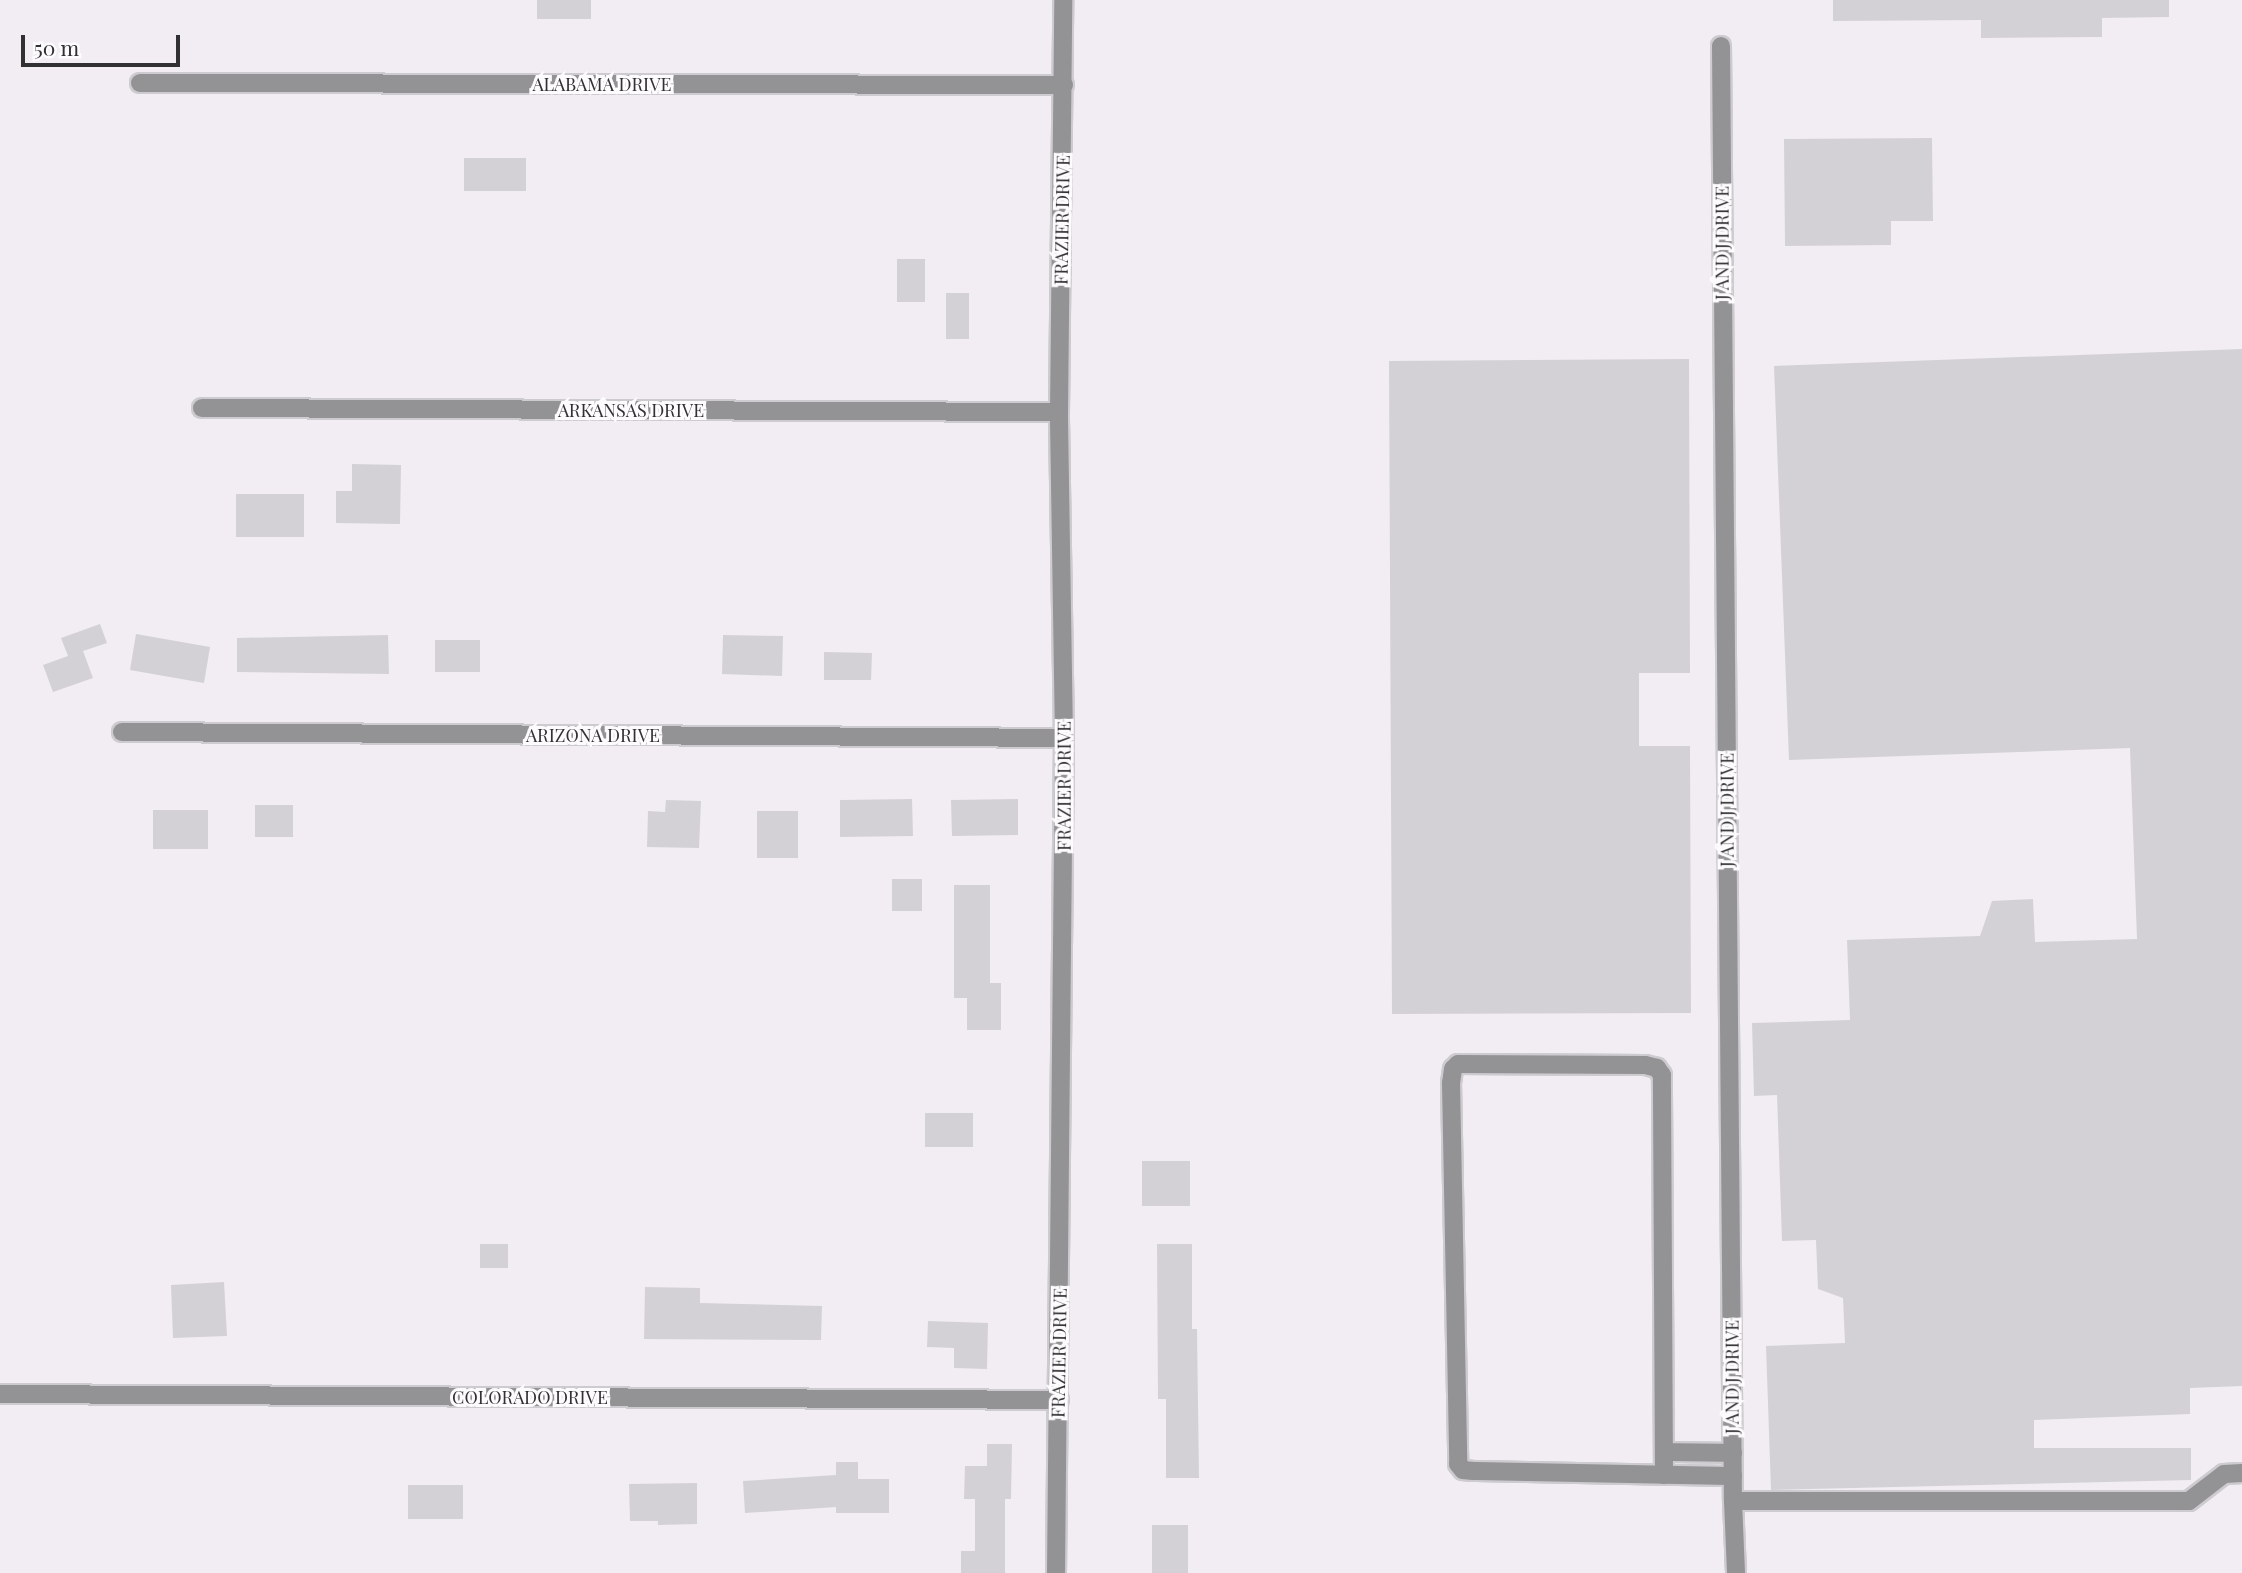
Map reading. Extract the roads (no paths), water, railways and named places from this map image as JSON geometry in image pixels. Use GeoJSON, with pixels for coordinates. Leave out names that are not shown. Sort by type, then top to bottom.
{"type":"FeatureCollection","features":[{"type":"Feature","properties":{"kind":"street","name":"FRAZIER DRIVE"},"geometry":{"type":"LineString","coordinates":[[1056,1573],[1064,738],[1059,412],[1063,0]]}},
{"type":"Feature","properties":{"kind":"street","name":"J AND J DRIVE"},"geometry":{"type":"LineString","coordinates":[[1721,46],[1733,1501],[1736,1573]]}},
{"type":"Feature","properties":{"kind":"street","name":"ALABAMA DRIVE"},"geometry":{"type":"LineString","coordinates":[[140,83],[1064,85]]}},
{"type":"Feature","properties":{"kind":"street","name":"ARKANSAS DRIVE"},"geometry":{"type":"LineString","coordinates":[[202,408],[1059,412]]}},
{"type":"Feature","properties":{"kind":"street","name":"ARIZONA DRIVE"},"geometry":{"type":"LineString","coordinates":[[122,733],[1064,738]]}},
{"type":"Feature","properties":{"kind":"street"},"geometry":{"type":"LineString","coordinates":[[1664,1475],[1662,1075],[1657,1068],[1645,1065],[1458,1064],[1453,1069],[1451,1083],[1458,1464],[1463,1470],[1473,1471],[1664,1475],[1733,1476]]}},
{"type":"Feature","properties":{"kind":"street","name":"COLORADO DRIVE"},"geometry":{"type":"LineString","coordinates":[[0,1394],[1059,1400]]}},
{"type":"Feature","properties":{"kind":"street"},"geometry":{"type":"LineString","coordinates":[[1664,1452],[1733,1452]]}},
{"type":"Feature","properties":{"kind":"street"},"geometry":{"type":"LineString","coordinates":[[1733,1501],[2189,1502],[2224,1474],[2242,1473]]}}]}
